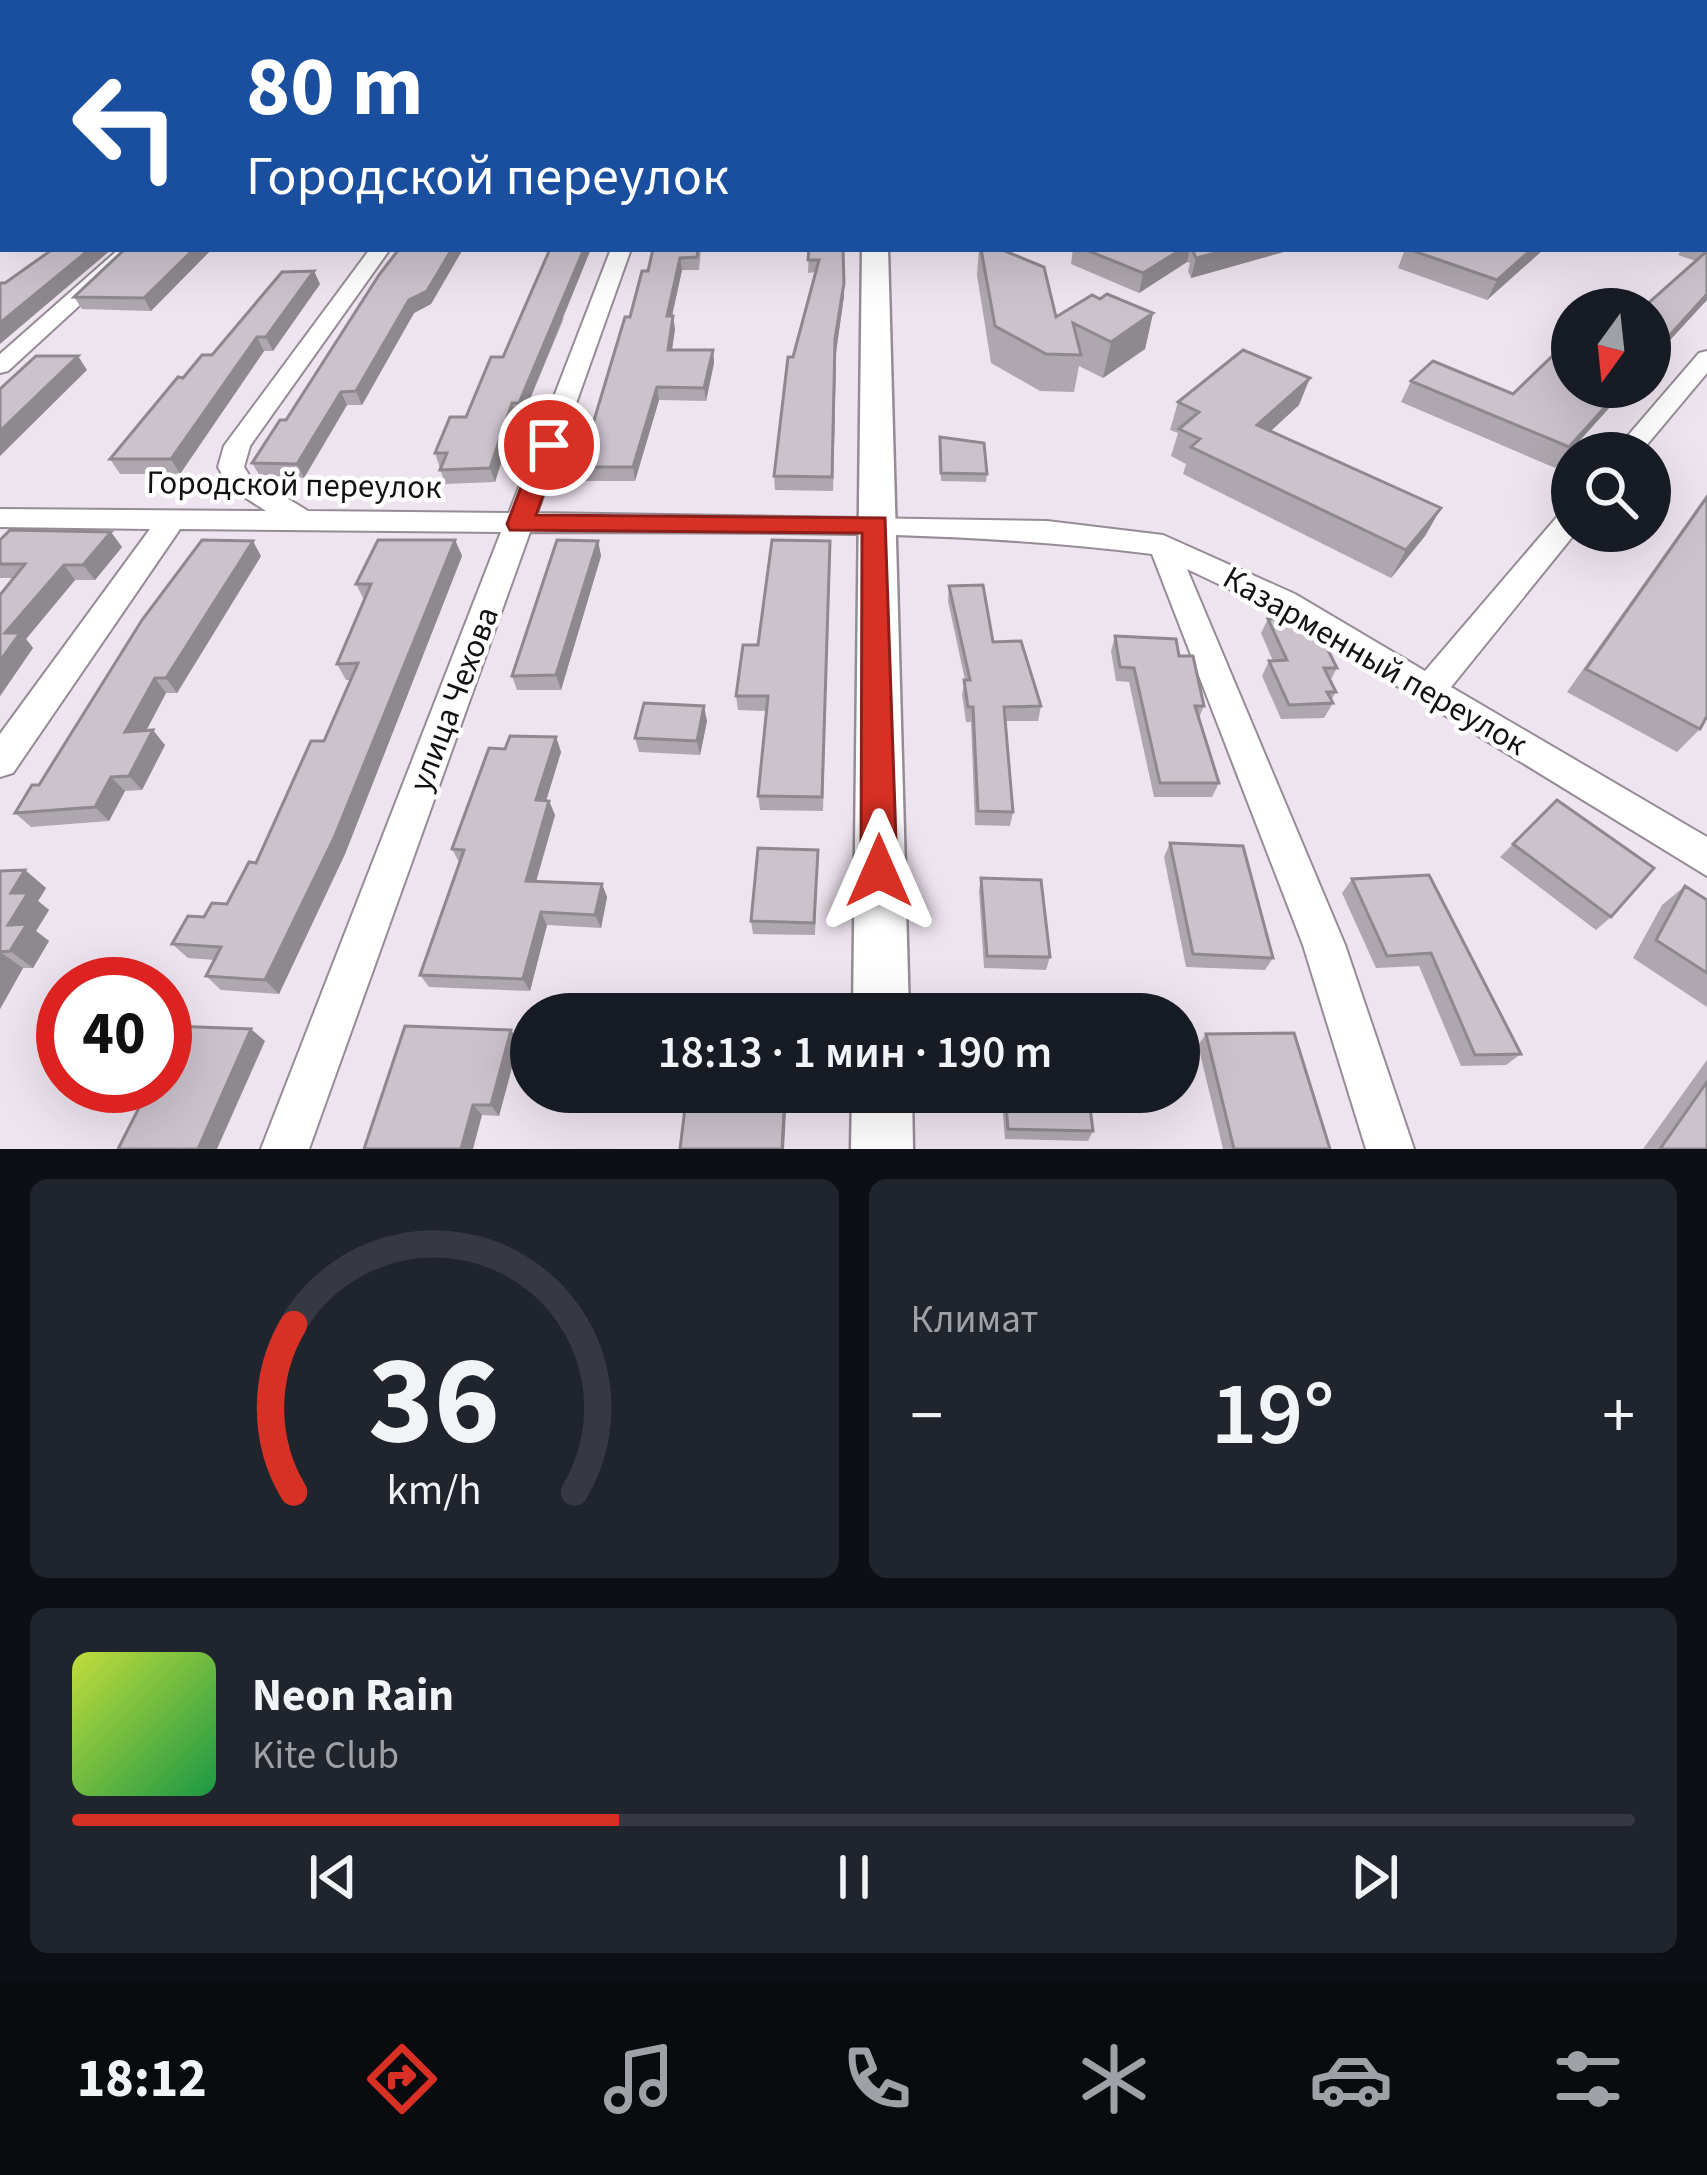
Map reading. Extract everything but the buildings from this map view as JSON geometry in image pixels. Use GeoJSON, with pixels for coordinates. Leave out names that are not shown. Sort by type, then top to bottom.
{"type":"FeatureCollection","features":[{"type":"Feature","properties":{"kind":"street"},"geometry":{"type":"LineString","coordinates":[[0,366],[128,252]]}},
{"type":"Feature","properties":{"kind":"street"},"geometry":{"type":"LineString","coordinates":[[305,522],[239,481],[230,467],[237,446],[378,252]]}},
{"type":"Feature","properties":{"kind":"street","name":"улица Чехова"},"geometry":{"type":"LineString","coordinates":[[285,1149],[620,252]]}},
{"type":"Feature","properties":{"kind":"street"},"geometry":{"type":"LineString","coordinates":[[875,252],[881,993]]}},
{"type":"Feature","properties":{"kind":"street"},"geometry":{"type":"LineString","coordinates":[[1644,432],[1707,358]]}},
{"type":"Feature","properties":{"kind":"street","name":"Городской переулок"},"geometry":{"type":"LineString","coordinates":[[0,518],[875,524]]}},
{"type":"Feature","properties":{"kind":"street"},"geometry":{"type":"LineString","coordinates":[[0,762],[171,520]]}},
{"type":"Feature","properties":{"kind":"street","name":"Казарменный переулок"},"geometry":{"type":"LineString","coordinates":[[875,524],[1047,531],[1163,545],[1284,602],[1707,858]]}},
{"type":"Feature","properties":{"kind":"street"},"geometry":{"type":"LineString","coordinates":[[1430,689],[1551,543]]}},
{"type":"Feature","properties":{"kind":"street"},"geometry":{"type":"LineString","coordinates":[[1163,545],[1324,945],[1390,1149]]}},
{"type":"Feature","properties":{"kind":"street"},"geometry":{"type":"LineString","coordinates":[[882,1113],[882,1149]]}},
{"type":"Feature","properties":{"kind":"route"},"geometry":{"type":"LineString","coordinates":[[549,445],[520,524],[875,524],[879,871]]}}]}
